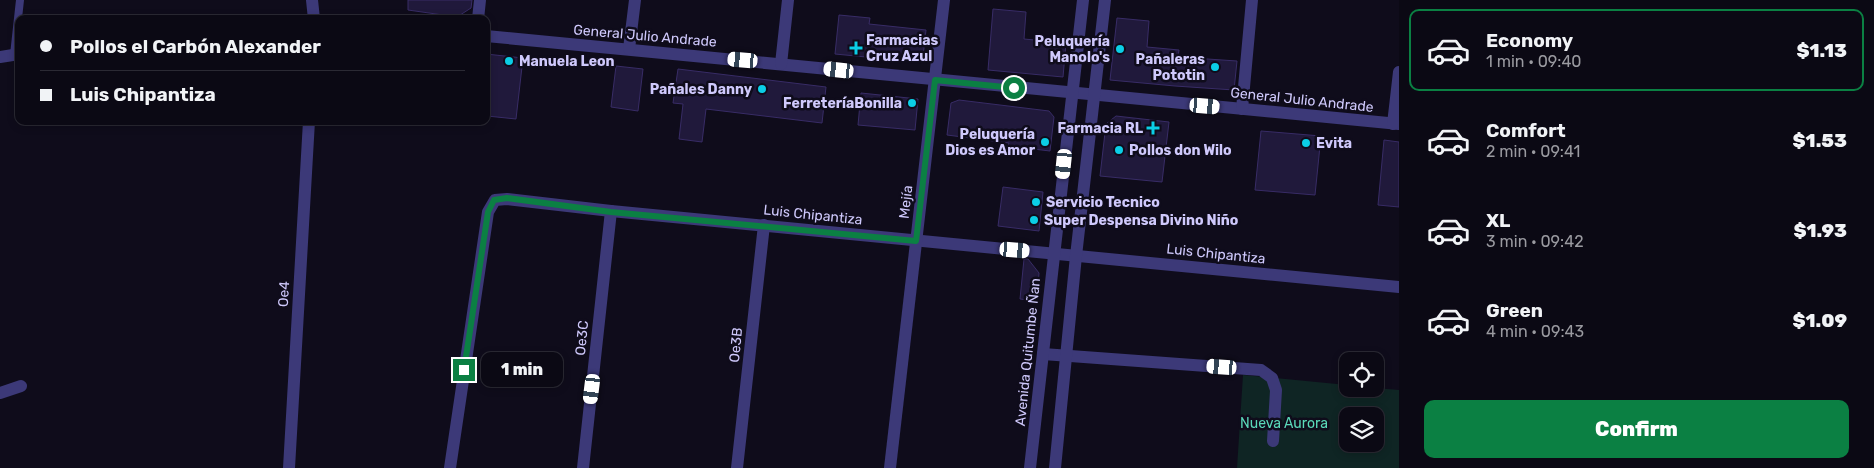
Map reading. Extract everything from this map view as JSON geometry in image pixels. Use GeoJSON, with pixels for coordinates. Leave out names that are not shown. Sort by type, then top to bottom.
{"type":"FeatureCollection","features":[{"type":"Feature","properties":{"kind":"street"},"geometry":{"type":"LineString","coordinates":[[312,0],[314,15]]}},
{"type":"Feature","properties":{"kind":"street"},"geometry":{"type":"LineString","coordinates":[[478,15],[480,0]]}},
{"type":"Feature","properties":{"kind":"street"},"geometry":{"type":"LineString","coordinates":[[629,49],[634,0]]}},
{"type":"Feature","properties":{"kind":"street"},"geometry":{"type":"LineString","coordinates":[[781,64],[788,0]]}},
{"type":"Feature","properties":{"kind":"street","name":"Mejía"},"geometry":{"type":"LineString","coordinates":[[890,468],[944,0]]}},
{"type":"Feature","properties":{"kind":"street","name":"Avenida Quitumbe Ñan"},"geometry":{"type":"LineString","coordinates":[[1030,468],[1083,0]]}},
{"type":"Feature","properties":{"kind":"street"},"geometry":{"type":"LineString","coordinates":[[1055,468],[1076,256],[1105,0]]}},
{"type":"Feature","properties":{"kind":"street"},"geometry":{"type":"LineString","coordinates":[[1242,109],[1252,0]]}},
{"type":"Feature","properties":{"kind":"street","name":"General Julio Andrade"},"geometry":{"type":"LineString","coordinates":[[490,36],[1396,124]]}},
{"type":"Feature","properties":{"kind":"street"},"geometry":{"type":"LineString","coordinates":[[0,57],[15,55]]}},
{"type":"Feature","properties":{"kind":"street"},"geometry":{"type":"LineString","coordinates":[[1396,124],[1399,72]]}},
{"type":"Feature","properties":{"kind":"street","name":"Oe4"},"geometry":{"type":"LineString","coordinates":[[289,468],[309,125]]}},
{"type":"Feature","properties":{"kind":"street","name":"Luis Chipantiza"},"geometry":{"type":"LineString","coordinates":[[450,468],[488,212],[494,200],[507,198],[611,212],[1399,287]]}},
{"type":"Feature","properties":{"kind":"street","name":"Oe3C"},"geometry":{"type":"LineString","coordinates":[[583,468],[611,212]]}},
{"type":"Feature","properties":{"kind":"street","name":"Oe3B"},"geometry":{"type":"LineString","coordinates":[[737,468],[764,226]]}},
{"type":"Feature","properties":{"kind":"street"},"geometry":{"type":"LineString","coordinates":[[1043,354],[1067,354],[1261,370],[1272,378],[1276,390],[1273,442]]}},
{"type":"Feature","properties":{"kind":"street"},"geometry":{"type":"LineString","coordinates":[[0,393],[21,386]]}},
{"type":"Feature","properties":{"kind":"lane"},"geometry":{"type":"LineString","coordinates":[[19,15],[20,0]]}},
{"type":"Feature","properties":{"kind":"green space","name":"Nueva Aurora"},"geometry":{"type":"Polygon","coordinates":[[[1243,375],[1339,384],[1339,397],[1384,397],[1384,389],[1399,390],[1399,468],[1237,468],[1243,375]]]}},
{"type":"Feature","properties":{"kind":"building"},"geometry":{"type":"Polygon","coordinates":[[[408,0],[472,0],[471,8],[460,15],[443,15],[408,10],[408,0]]]}},
{"type":"Feature","properties":{"kind":"building"},"geometry":{"type":"Polygon","coordinates":[[[993,9],[1026,12],[1024,39],[1066,43],[1063,77],[988,70],[993,9]]]}},
{"type":"Feature","properties":{"kind":"building"},"geometry":{"type":"Polygon","coordinates":[[[839,15],[870,18],[869,24],[926,30],[923,57],[918,62],[835,54],[839,15]]]}},
{"type":"Feature","properties":{"kind":"building"},"geometry":{"type":"Polygon","coordinates":[[[1117,18],[1149,21],[1147,47],[1179,50],[1178,57],[1237,61],[1234,90],[1110,80],[1117,18]]]}},
{"type":"Feature","properties":{"kind":"building"},"geometry":{"type":"Polygon","coordinates":[[[490,54],[523,58],[516,119],[490,116],[490,54]]]}},
{"type":"Feature","properties":{"kind":"building"},"geometry":{"type":"Polygon","coordinates":[[[616,66],[643,69],[638,111],[611,107],[616,66]]]}},
{"type":"Feature","properties":{"kind":"building"},"geometry":{"type":"Polygon","coordinates":[[[678,69],[826,87],[822,123],[706,109],[702,142],[679,139],[683,104],[673,103],[678,69]]]}},
{"type":"Feature","properties":{"kind":"building"},"geometry":{"type":"Polygon","coordinates":[[[861,93],[918,99],[915,130],[858,125],[861,93]]]}},
{"type":"Feature","properties":{"kind":"building"},"geometry":{"type":"Polygon","coordinates":[[[959,100],[1049,111],[1054,117],[1050,151],[1008,146],[1009,143],[947,135],[951,103],[959,100]]]}},
{"type":"Feature","properties":{"kind":"building"},"geometry":{"type":"Polygon","coordinates":[[[1116,116],[1169,122],[1162,182],[1100,176],[1106,124],[1116,116]]]}},
{"type":"Feature","properties":{"kind":"building"},"geometry":{"type":"Polygon","coordinates":[[[1261,131],[1321,136],[1315,195],[1255,190],[1261,131]]]}},
{"type":"Feature","properties":{"kind":"building"},"geometry":{"type":"Polygon","coordinates":[[[1384,140],[1399,142],[1399,207],[1378,205],[1384,140]]]}},
{"type":"Feature","properties":{"kind":"building"},"geometry":{"type":"Polygon","coordinates":[[[1003,187],[1043,192],[1039,231],[998,226],[1003,187]]]}},
{"type":"Feature","properties":{"kind":"building"},"geometry":{"type":"Polygon","coordinates":[[[1024,259],[1028,259],[1039,273],[1037,301],[1020,299],[1024,259]]]}},
{"type":"Feature","properties":{"kind":"place","name":"Farmacias Cruz Azul"},"geometry":{"type":"Point","coordinates":[856,48]}},
{"type":"Feature","properties":{"kind":"place","name":"Peluquería Manolo's"},"geometry":{"type":"Point","coordinates":[1120,49]}},
{"type":"Feature","properties":{"kind":"place","name":"Manuela Leon"},"geometry":{"type":"Point","coordinates":[509,61]}},
{"type":"Feature","properties":{"kind":"place","name":"Pañaleras Pototin"},"geometry":{"type":"Point","coordinates":[1215,67]}},
{"type":"Feature","properties":{"kind":"place","name":"Pañales Danny"},"geometry":{"type":"Point","coordinates":[762,89]}},
{"type":"Feature","properties":{"kind":"place","name":"FerreteríaBonilla"},"geometry":{"type":"Point","coordinates":[912,103]}},
{"type":"Feature","properties":{"kind":"place","name":"Farmacia RL"},"geometry":{"type":"Point","coordinates":[1153,128]}},
{"type":"Feature","properties":{"kind":"place","name":"Peluquería Dios es Amor"},"geometry":{"type":"Point","coordinates":[1045,142]}},
{"type":"Feature","properties":{"kind":"place","name":"Evita"},"geometry":{"type":"Point","coordinates":[1306,143]}},
{"type":"Feature","properties":{"kind":"place","name":"Pollos don Wilo"},"geometry":{"type":"Point","coordinates":[1119,150]}},
{"type":"Feature","properties":{"kind":"place","name":"Servicio Tecnico"},"geometry":{"type":"Point","coordinates":[1036,202]}},
{"type":"Feature","properties":{"kind":"place","name":"Super Despensa Divino Niño"},"geometry":{"type":"Point","coordinates":[1034,220]}},
{"type":"Feature","properties":{"kind":"route"},"geometry":{"type":"LineString","coordinates":[[464,370],[488,212],[494,200],[507,198],[611,212],[916,241],[935,80],[1014,88]]}}]}
